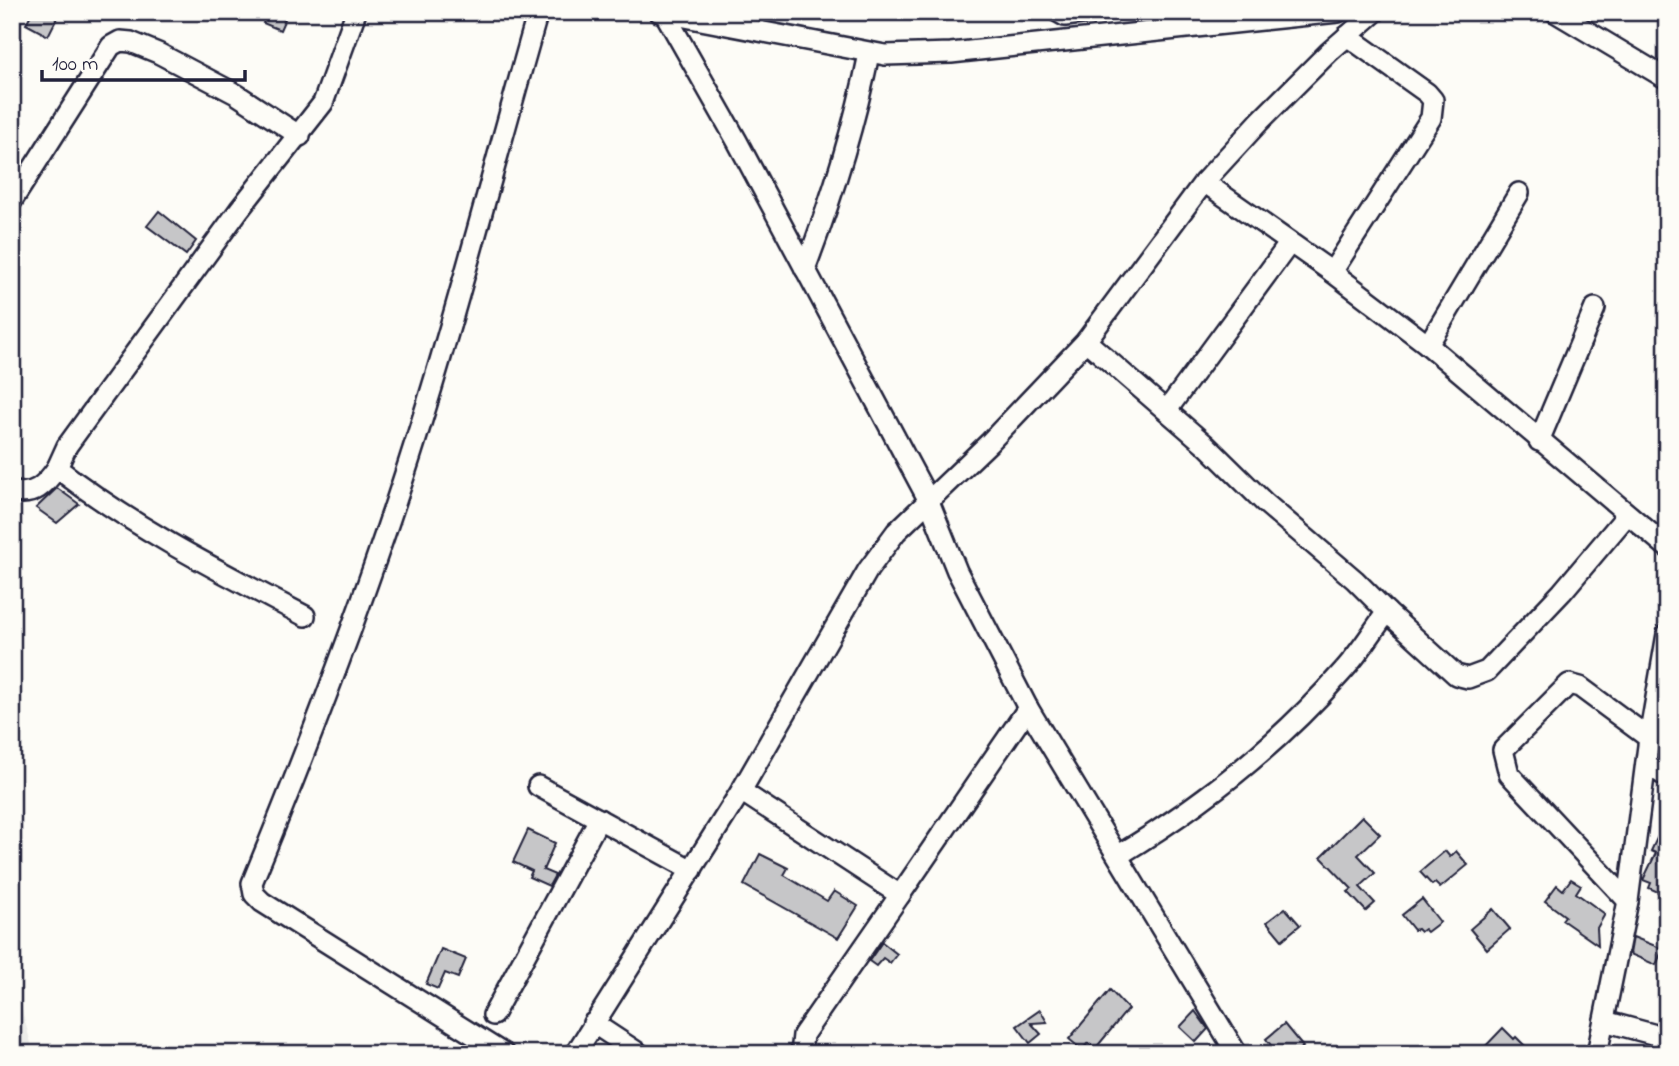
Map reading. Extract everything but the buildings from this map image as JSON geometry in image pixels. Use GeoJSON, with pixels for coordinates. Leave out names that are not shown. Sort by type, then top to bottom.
{"type":"FeatureCollection","features":[{"type":"Feature","properties":{"kind":"street"},"geometry":{"type":"LineString","coordinates":[[12,491],[22,494],[47,484],[67,446],[239,210],[300,136],[323,103],[356,12]]}},
{"type":"Feature","properties":{"kind":"street"},"geometry":{"type":"LineString","coordinates":[[503,1054],[262,902],[254,894],[252,883],[337,671],[397,499],[538,12]]}},
{"type":"Feature","properties":{"kind":"street"},"geometry":{"type":"LineString","coordinates":[[1058,12],[1065,16],[1097,12]]}},
{"type":"Feature","properties":{"kind":"street"},"geometry":{"type":"LineString","coordinates":[[662,13],[869,54],[951,53],[1338,12]]}},
{"type":"Feature","properties":{"kind":"street"},"geometry":{"type":"LineString","coordinates":[[575,1054],[741,791],[868,570],[896,532],[989,443],[1087,341],[1204,182],[1260,121],[1375,12]]}},
{"type":"Feature","properties":{"kind":"street"},"geometry":{"type":"LineString","coordinates":[[1555,12],[1667,79]]}},
{"type":"Feature","properties":{"kind":"street"},"geometry":{"type":"LineString","coordinates":[[662,13],[805,269],[928,499],[957,571],[1028,708],[1237,1054]]}},
{"type":"Feature","properties":{"kind":"street"},"geometry":{"type":"LineString","coordinates":[[1332,272],[1431,118],[1433,108],[1427,93],[1347,36]]}},
{"type":"Feature","properties":{"kind":"street"},"geometry":{"type":"LineString","coordinates":[[12,201],[111,46],[120,41],[131,42],[158,53],[236,94],[300,136]]}},
{"type":"Feature","properties":{"kind":"street"},"geometry":{"type":"LineString","coordinates":[[805,269],[839,173],[856,115],[869,54]]}},
{"type":"Feature","properties":{"kind":"street"},"geometry":{"type":"LineString","coordinates":[[1204,182],[1332,272],[1428,345],[1667,547]]}},
{"type":"Feature","properties":{"kind":"street"},"geometry":{"type":"LineString","coordinates":[[1428,345],[1518,193]]}},
{"type":"Feature","properties":{"kind":"street"},"geometry":{"type":"LineString","coordinates":[[1167,411],[1289,244]]}},
{"type":"Feature","properties":{"kind":"street"},"geometry":{"type":"LineString","coordinates":[[1539,441],[1595,308]]}},
{"type":"Feature","properties":{"kind":"street"},"geometry":{"type":"LineString","coordinates":[[1087,341],[1456,675],[1478,676],[1487,671],[1552,602],[1627,515]]}},
{"type":"Feature","properties":{"kind":"street"},"geometry":{"type":"LineString","coordinates":[[57,468],[164,543],[305,616]]}},
{"type":"Feature","properties":{"kind":"street"},"geometry":{"type":"LineString","coordinates":[[1119,855],[1169,825],[1234,776],[1343,671],[1387,612]]}},
{"type":"Feature","properties":{"kind":"street"},"geometry":{"type":"LineString","coordinates":[[1597,1054],[1628,901],[1649,738],[1667,634]]}},
{"type":"Feature","properties":{"kind":"street"},"geometry":{"type":"LineString","coordinates":[[1628,901],[1509,774],[1504,764],[1503,750],[1569,684],[1580,687],[1649,738]]}},
{"type":"Feature","properties":{"kind":"street"},"geometry":{"type":"LineString","coordinates":[[801,1054],[803,1035],[1028,708]]}},
{"type":"Feature","properties":{"kind":"street"},"geometry":{"type":"LineString","coordinates":[[1646,764],[1667,777]]}},
{"type":"Feature","properties":{"kind":"street"},"geometry":{"type":"LineString","coordinates":[[538,786],[692,870]]}},
{"type":"Feature","properties":{"kind":"street"},"geometry":{"type":"LineString","coordinates":[[741,791],[900,895]]}},
{"type":"Feature","properties":{"kind":"street"},"geometry":{"type":"LineString","coordinates":[[493,1015],[599,819]]}},
{"type":"Feature","properties":{"kind":"street"},"geometry":{"type":"LineString","coordinates":[[1604,1021],[1667,1038]]}},
{"type":"Feature","properties":{"kind":"street"},"geometry":{"type":"LineString","coordinates":[[593,1023],[640,1054]]}},
{"type":"Feature","properties":{"kind":"shaded area"},"geometry":{"type":"Polygon","coordinates":[[[12,975],[34,1054],[12,1054],[12,975]]]}}]}
